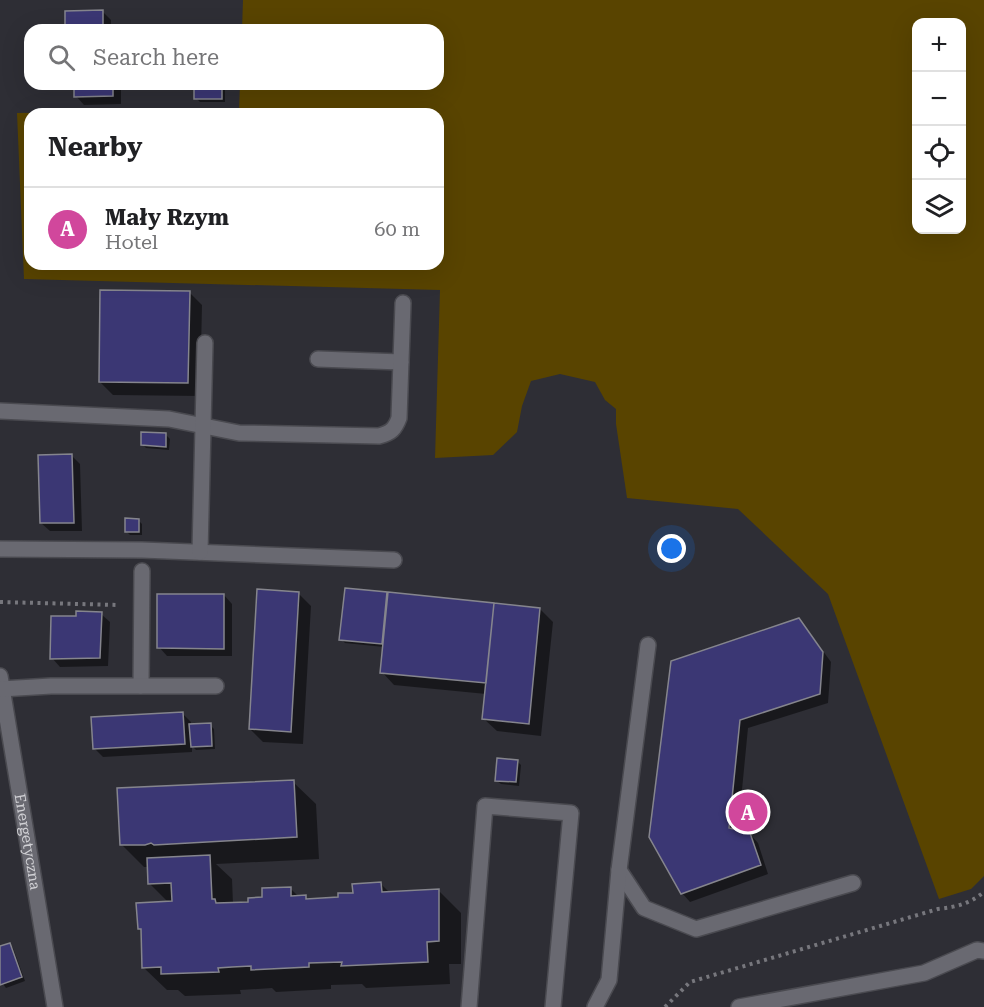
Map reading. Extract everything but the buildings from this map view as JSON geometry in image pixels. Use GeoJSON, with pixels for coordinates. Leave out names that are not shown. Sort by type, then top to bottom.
{"type":"FeatureCollection","features":[{"type":"Feature","properties":{"kind":"street"},"geometry":{"type":"LineString","coordinates":[[0,411],[169,419],[239,433],[379,436],[390,433],[397,426],[399,418],[403,303]]}},
{"type":"Feature","properties":{"kind":"street"},"geometry":{"type":"LineString","coordinates":[[200,552],[206,343]]}},
{"type":"Feature","properties":{"kind":"street"},"geometry":{"type":"LineString","coordinates":[[318,358],[401,362]]}},
{"type":"Feature","properties":{"kind":"street"},"geometry":{"type":"LineString","coordinates":[[0,549],[200,552],[394,560]]}},
{"type":"Feature","properties":{"kind":"street"},"geometry":{"type":"LineString","coordinates":[[141,686],[142,572]]}},
{"type":"Feature","properties":{"kind":"street"},"geometry":{"type":"LineString","coordinates":[[595,1007],[609,980],[648,645]]}},
{"type":"Feature","properties":{"kind":"street","name":"Energetyczna"},"geometry":{"type":"LineString","coordinates":[[0,676],[55,1007]]}},
{"type":"Feature","properties":{"kind":"street"},"geometry":{"type":"LineString","coordinates":[[1,688],[216,686]]}},
{"type":"Feature","properties":{"kind":"street"},"geometry":{"type":"LineString","coordinates":[[469,1007],[485,806],[571,813],[553,1007]]}},
{"type":"Feature","properties":{"kind":"street"},"geometry":{"type":"LineString","coordinates":[[620,870],[644,908],[696,929],[853,883]]}},
{"type":"Feature","properties":{"kind":"street"},"geometry":{"type":"LineString","coordinates":[[739,1007],[924,973],[977,950],[984,951]]}},
{"type":"Feature","properties":{"kind":"path"},"geometry":{"type":"LineString","coordinates":[[0,602],[141,606]]}},
{"type":"Feature","properties":{"kind":"path"},"geometry":{"type":"LineString","coordinates":[[665,1007],[690,982],[938,909],[959,906],[974,900],[984,891]]}},
{"type":"Feature","properties":{"kind":"shaded area"},"geometry":{"type":"Polygon","coordinates":[[[243,0],[984,0],[984,876],[971,889],[939,899],[828,594],[738,509],[627,498],[616,424],[616,409],[605,400],[595,382],[560,374],[531,381],[522,406],[517,432],[493,455],[435,458],[440,290],[24,279],[17,113],[24,113],[24,270],[444,270],[444,108],[239,108],[240,90],[444,90],[444,24],[242,24],[243,0]]]}},
{"type":"Feature","properties":{"kind":"place","name":"Mały Rzym"},"geometry":{"type":"Point","coordinates":[748,812]}}]}
